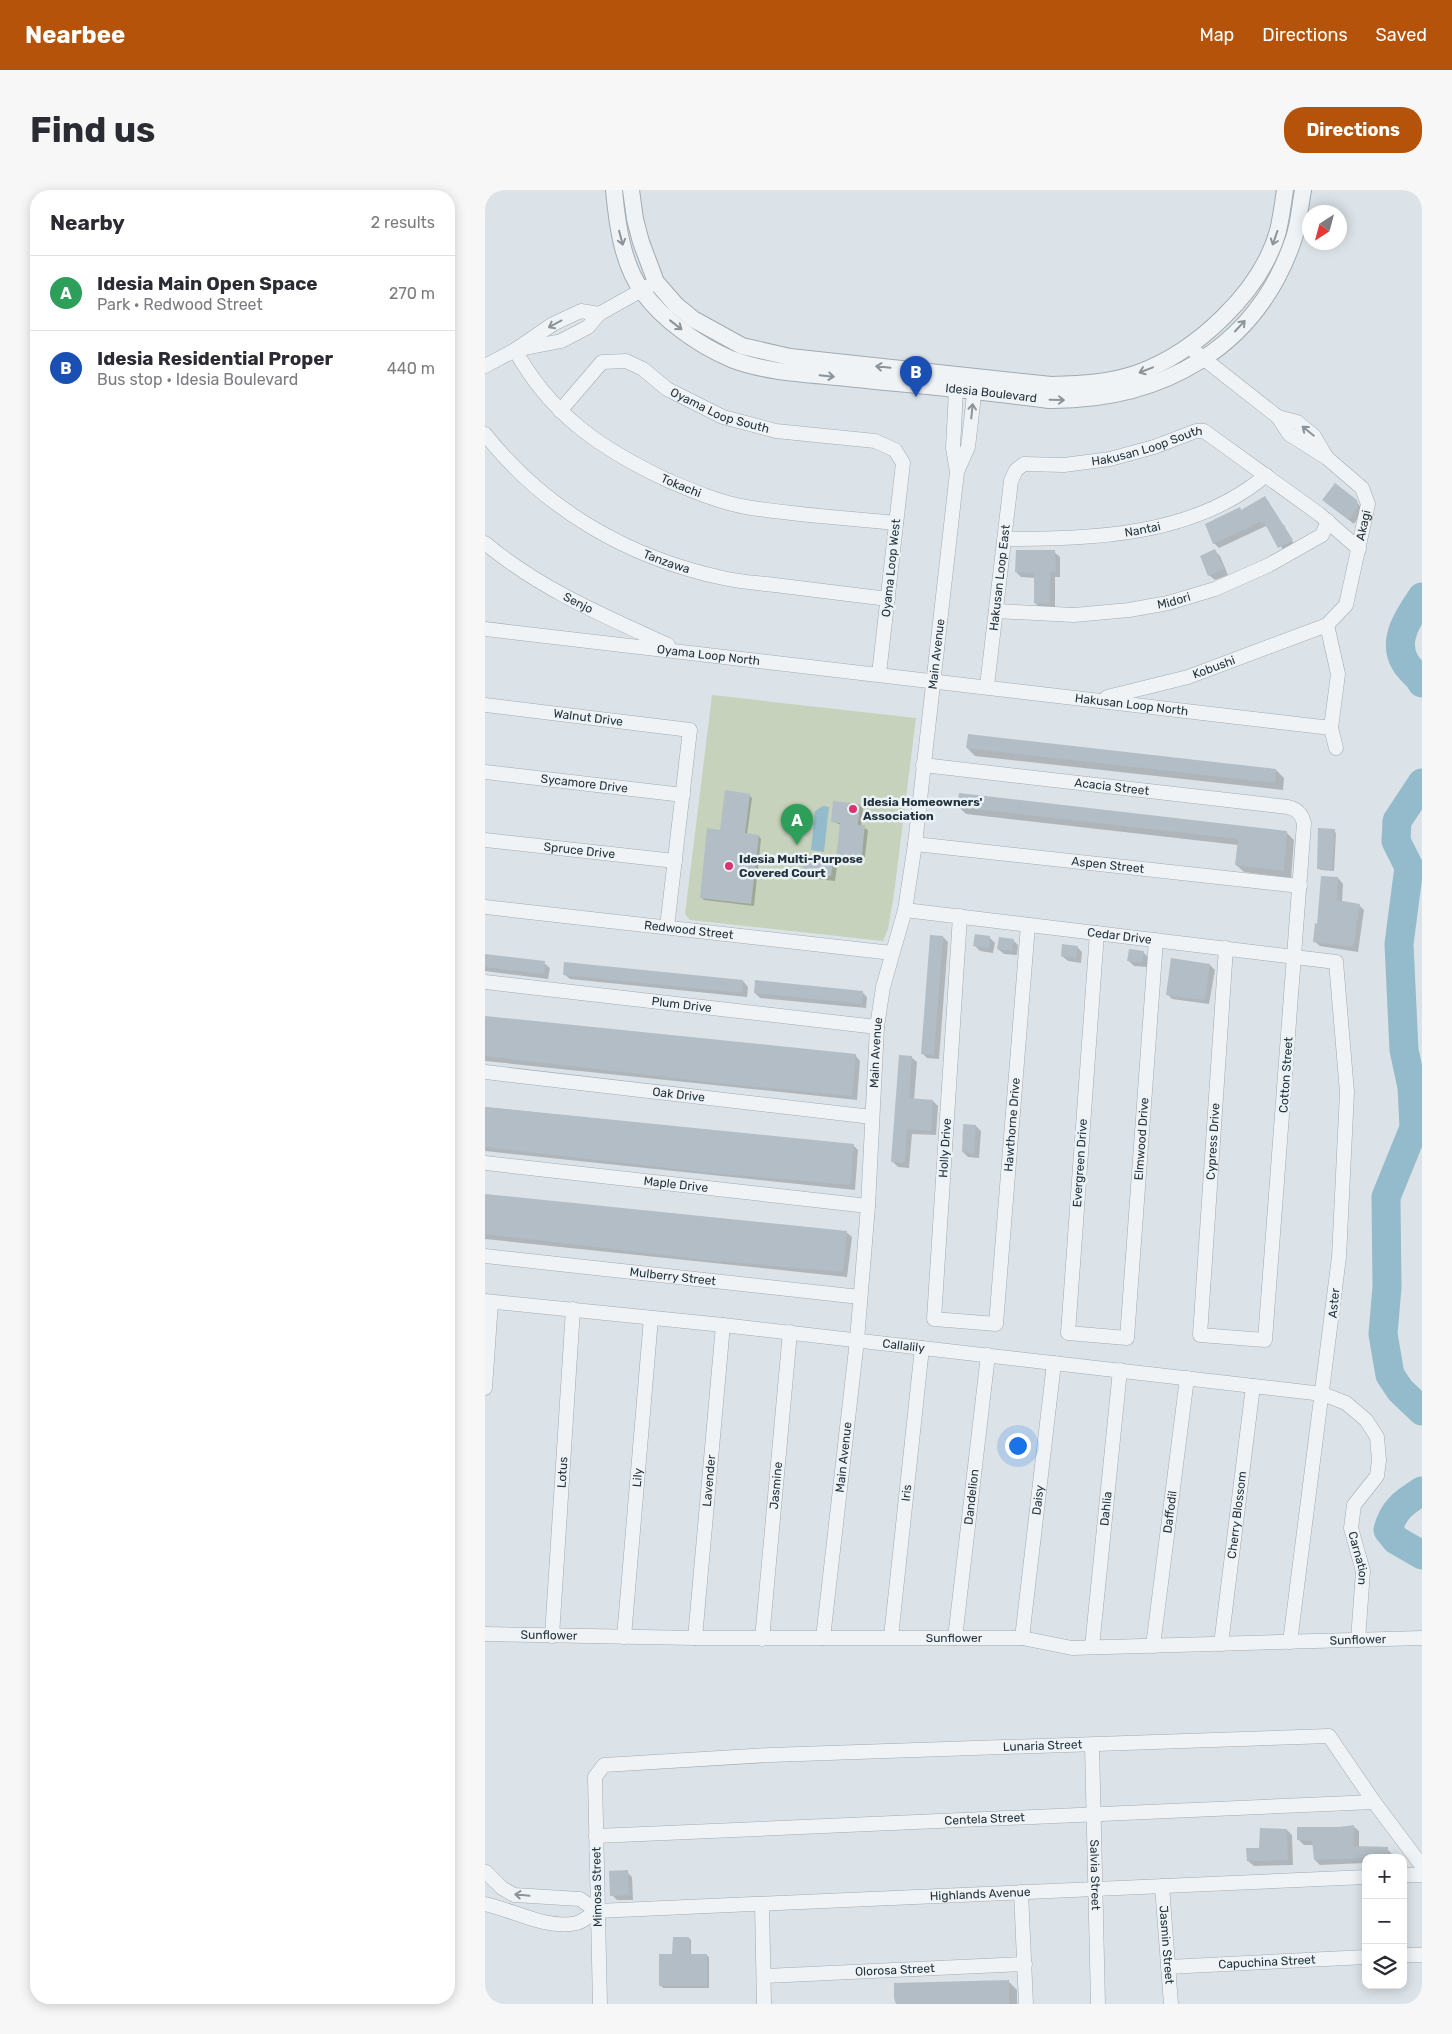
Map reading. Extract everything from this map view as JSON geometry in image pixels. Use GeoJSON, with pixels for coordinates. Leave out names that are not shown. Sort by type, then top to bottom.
{"type":"FeatureCollection","features":[{"type":"Feature","properties":{"kind":"street","name":"Idesia Boulevard"},"geometry":{"type":"LineString","coordinates":[[613,190],[617,223],[630,267],[641,290],[665,316],[686,333],[732,359],[787,372],[1049,400],[1093,398],[1142,389],[1165,380],[1204,359],[1238,329],[1274,281],[1294,237],[1303,190]]}},
{"type":"Feature","properties":{"kind":"street","name":"Idesia Boulevard"},"geometry":{"type":"LineString","coordinates":[[631,190],[635,220],[656,282],[676,305],[693,319],[742,346],[790,357],[1045,384],[1094,383],[1136,374],[1157,366],[1189,347],[1224,316],[1259,271],[1278,232],[1285,190]]}},
{"type":"Feature","properties":{"kind":"street"},"geometry":{"type":"LineString","coordinates":[[485,366],[515,350],[553,324],[581,311],[599,314],[656,282]]}},
{"type":"Feature","properties":{"kind":"street"},"geometry":{"type":"LineString","coordinates":[[1189,347],[1204,359]]}},
{"type":"Feature","properties":{"kind":"street","name":"Tokachi"},"geometry":{"type":"LineString","coordinates":[[515,350],[531,378],[559,411],[595,441],[641,468],[702,496],[745,507],[896,523]]}},
{"type":"Feature","properties":{"kind":"street","name":"Akagi"},"geometry":{"type":"LineString","coordinates":[[1204,359],[1278,416],[1289,434],[1327,458],[1362,488],[1369,504],[1345,605],[1327,624]]}},
{"type":"Feature","properties":{"kind":"street","name":"Oyama Loop South"},"geometry":{"type":"LineString","coordinates":[[559,411],[602,362],[626,361],[643,370],[667,389],[723,417],[776,431],[875,441],[895,450],[903,463]]}},
{"type":"Feature","properties":{"kind":"street"},"geometry":{"type":"LineString","coordinates":[[956,390],[967,376]]}},
{"type":"Feature","properties":{"kind":"street","name":"Main Avenue"},"geometry":{"type":"LineString","coordinates":[[957,472],[968,447],[974,392],[967,376]]}},
{"type":"Feature","properties":{"kind":"street","name":"Main Avenue"},"geometry":{"type":"LineString","coordinates":[[823,1638],[857,1340],[877,1027],[883,986],[905,910],[915,844],[957,472],[953,448],[956,390]]}},
{"type":"Feature","properties":{"kind":"street","name":"Hakusan Loop South"},"geometry":{"type":"LineString","coordinates":[[1015,470],[1024,464],[1064,465],[1110,459],[1196,431],[1204,431],[1327,521],[1359,549]]}},
{"type":"Feature","properties":{"kind":"street","name":"Tanzawa"},"geometry":{"type":"LineString","coordinates":[[485,434],[506,460],[550,501],[598,531],[649,555],[723,578],[888,599]]}},
{"type":"Feature","properties":{"kind":"street","name":"Oyama Loop West"},"geometry":{"type":"LineString","coordinates":[[879,674],[903,463]]}},
{"type":"Feature","properties":{"kind":"street","name":"Hakusan Loop East"},"geometry":{"type":"LineString","coordinates":[[987,686],[1011,481],[1015,470]]}},
{"type":"Feature","properties":{"kind":"street","name":"Nantai"},"geometry":{"type":"LineString","coordinates":[[1005,539],[1061,539],[1121,534],[1160,526],[1200,512],[1247,491],[1265,474]]}},
{"type":"Feature","properties":{"kind":"street","name":"Midori"},"geometry":{"type":"LineString","coordinates":[[996,611],[1074,615],[1129,610],[1168,603],[1215,589],[1269,565],[1322,535],[1327,521]]}},
{"type":"Feature","properties":{"kind":"street","name":"Senjo"},"geometry":{"type":"LineString","coordinates":[[485,543],[510,564],[563,597],[680,650]]}},
{"type":"Feature","properties":{"kind":"street"},"geometry":{"type":"LineString","coordinates":[[1327,624],[1338,674],[1331,728],[1336,748]]}},
{"type":"Feature","properties":{"kind":"street","name":"Kobushi"},"geometry":{"type":"LineString","coordinates":[[1099,699],[1188,678],[1327,624]]}},
{"type":"Feature","properties":{"kind":"street","name":"Oyama Loop North"},"geometry":{"type":"LineString","coordinates":[[485,629],[933,680]]}},
{"type":"Feature","properties":{"kind":"street","name":"Hakusan Loop North"},"geometry":{"type":"LineString","coordinates":[[933,680],[1331,728]]}},
{"type":"Feature","properties":{"kind":"street","name":"Walnut Drive"},"geometry":{"type":"LineString","coordinates":[[485,705],[690,730],[683,795]]}},
{"type":"Feature","properties":{"kind":"street","name":"Acacia Street"},"geometry":{"type":"LineString","coordinates":[[923,765],[1288,807],[1299,812]]}},
{"type":"Feature","properties":{"kind":"street","name":"Sycamore Drive"},"geometry":{"type":"LineString","coordinates":[[485,772],[683,795]]}},
{"type":"Feature","properties":{"kind":"street"},"geometry":{"type":"LineString","coordinates":[[667,927],[683,795]]}},
{"type":"Feature","properties":{"kind":"street","name":"Cotton Street"},"geometry":{"type":"LineString","coordinates":[[1265,1340],[1305,823],[1299,812]]}},
{"type":"Feature","properties":{"kind":"street","name":"Spruce Drive"},"geometry":{"type":"LineString","coordinates":[[485,840],[675,861]]}},
{"type":"Feature","properties":{"kind":"street","name":"Aspen Street"},"geometry":{"type":"LineString","coordinates":[[915,844],[1300,886]]}},
{"type":"Feature","properties":{"kind":"street","name":"Redwood Street"},"geometry":{"type":"LineString","coordinates":[[485,907],[892,953]]}},
{"type":"Feature","properties":{"kind":"street","name":"Cedar Drive"},"geometry":{"type":"LineString","coordinates":[[905,910],[1336,962]]}},
{"type":"Feature","properties":{"kind":"street","name":"Holly Drive"},"geometry":{"type":"LineString","coordinates":[[960,916],[934,1319],[996,1324]]}},
{"type":"Feature","properties":{"kind":"street","name":"Hawthorne Drive"},"geometry":{"type":"LineString","coordinates":[[996,1324],[1027,925]]}},
{"type":"Feature","properties":{"kind":"street","name":"Evergreen Drive"},"geometry":{"type":"LineString","coordinates":[[1097,933],[1068,1333],[1127,1338]]}},
{"type":"Feature","properties":{"kind":"street","name":"Elmwood Drive"},"geometry":{"type":"LineString","coordinates":[[1127,1338],[1156,940]]}},
{"type":"Feature","properties":{"kind":"street","name":"Cypress Drive"},"geometry":{"type":"LineString","coordinates":[[1226,948],[1200,1335],[1265,1340]]}},
{"type":"Feature","properties":{"kind":"street","name":"Aster"},"geometry":{"type":"LineString","coordinates":[[1290,1642],[1339,1257],[1347,1092],[1336,962]]}},
{"type":"Feature","properties":{"kind":"street","name":"Plum Drive"},"geometry":{"type":"LineString","coordinates":[[485,982],[877,1027]]}},
{"type":"Feature","properties":{"kind":"street","name":"Oak Drive"},"geometry":{"type":"LineString","coordinates":[[485,1072],[872,1117]]}},
{"type":"Feature","properties":{"kind":"street","name":"Maple Drive"},"geometry":{"type":"LineString","coordinates":[[485,1163],[867,1206]]}},
{"type":"Feature","properties":{"kind":"street","name":"Mulberry Street"},"geometry":{"type":"LineString","coordinates":[[485,1256],[860,1297]]}},
{"type":"Feature","properties":{"kind":"street"},"geometry":{"type":"LineString","coordinates":[[485,1388],[488,1301]]}},
{"type":"Feature","properties":{"kind":"street","name":"Callalily"},"geometry":{"type":"LineString","coordinates":[[488,1301],[789,1332],[1323,1394]]}},
{"type":"Feature","properties":{"kind":"street","name":"Lotus"},"geometry":{"type":"LineString","coordinates":[[552,1636],[573,1309]]}},
{"type":"Feature","properties":{"kind":"street","name":"Lily"},"geometry":{"type":"LineString","coordinates":[[624,1637],[651,1318]]}},
{"type":"Feature","properties":{"kind":"street","name":"Lavender"},"geometry":{"type":"LineString","coordinates":[[695,1638],[723,1325]]}},
{"type":"Feature","properties":{"kind":"street","name":"Jasmine"},"geometry":{"type":"LineString","coordinates":[[762,1639],[789,1332]]}},
{"type":"Feature","properties":{"kind":"street","name":"Iris"},"geometry":{"type":"LineString","coordinates":[[891,1637],[922,1348]]}},
{"type":"Feature","properties":{"kind":"street","name":"Dandelion"},"geometry":{"type":"LineString","coordinates":[[955,1638],[988,1355]]}},
{"type":"Feature","properties":{"kind":"street","name":"Daisy"},"geometry":{"type":"LineString","coordinates":[[1022,1638],[1054,1363]]}},
{"type":"Feature","properties":{"kind":"street","name":"Dahlia"},"geometry":{"type":"LineString","coordinates":[[1092,1647],[1120,1370]]}},
{"type":"Feature","properties":{"kind":"street","name":"Daffodil"},"geometry":{"type":"LineString","coordinates":[[1153,1646],[1187,1378]]}},
{"type":"Feature","properties":{"kind":"street","name":"Cherry Blossom"},"geometry":{"type":"LineString","coordinates":[[1221,1644],[1253,1386]]}},
{"type":"Feature","properties":{"kind":"street","name":"Carnation"},"geometry":{"type":"LineString","coordinates":[[1323,1394],[1346,1404],[1366,1420],[1377,1437],[1379,1460],[1377,1476],[1354,1504],[1351,1528],[1363,1571],[1358,1640]]}},
{"type":"Feature","properties":{"kind":"street","name":"Sunflower"},"geometry":{"type":"LineString","coordinates":[[485,1634],[762,1639],[891,1637],[1022,1638],[1072,1648],[1422,1638]]}},
{"type":"Feature","properties":{"kind":"street","name":"Lunaria Street"},"geometry":{"type":"LineString","coordinates":[[598,1770],[604,1765],[770,1755],[1329,1736],[1374,1802],[1422,1866]]}},
{"type":"Feature","properties":{"kind":"street","name":"Salvia Street"},"geometry":{"type":"LineString","coordinates":[[1092,1745],[1097,1889],[1098,2004]]}},
{"type":"Feature","properties":{"kind":"street","name":"Mimosa Street"},"geometry":{"type":"LineString","coordinates":[[598,1770],[595,1777],[600,2004]]}},
{"type":"Feature","properties":{"kind":"street","name":"Centela Street"},"geometry":{"type":"LineString","coordinates":[[596,1836],[1374,1802]]}},
{"type":"Feature","properties":{"kind":"street"},"geometry":{"type":"LineString","coordinates":[[485,1871],[502,1888],[514,1895],[581,1899],[597,1911]]}},
{"type":"Feature","properties":{"kind":"street"},"geometry":{"type":"LineString","coordinates":[[485,1871],[489,1888],[485,1897]]}},
{"type":"Feature","properties":{"kind":"street"},"geometry":{"type":"LineString","coordinates":[[1407,1875],[1422,1875]]}},
{"type":"Feature","properties":{"kind":"street","name":"Highlands Avenue"},"geometry":{"type":"LineString","coordinates":[[485,1904],[549,1923],[564,1924],[579,1923],[597,1911],[1362,1877]]}},
{"type":"Feature","properties":{"kind":"street","name":"Jasmin Street"},"geometry":{"type":"LineString","coordinates":[[1162,1886],[1171,2004]]}},
{"type":"Feature","properties":{"kind":"street"},"geometry":{"type":"LineString","coordinates":[[1021,1892],[1026,2004]]}},
{"type":"Feature","properties":{"kind":"street"},"geometry":{"type":"LineString","coordinates":[[762,1904],[765,1976],[764,2004]]}},
{"type":"Feature","properties":{"kind":"street"},"geometry":{"type":"LineString","coordinates":[[1407,1956],[1422,1955]]}},
{"type":"Feature","properties":{"kind":"street","name":"Capuchina Street"},"geometry":{"type":"LineString","coordinates":[[1168,1966],[1362,1957]]}},
{"type":"Feature","properties":{"kind":"street","name":"Olorosa Street"},"geometry":{"type":"LineString","coordinates":[[765,1976],[1025,1964]]}},
{"type":"Feature","properties":{"kind":"green space"},"geometry":{"type":"Polygon","coordinates":[[[712,695],[916,718],[894,894],[888,929],[883,941],[690,920],[685,914],[712,695]]]}},
{"type":"Feature","properties":{"kind":"water"},"geometry":{"type":"Polygon","coordinates":[[[823,806],[829,807],[824,852],[811,850],[815,811],[823,806]]]}},
{"type":"Feature","properties":{"kind":"building"},"geometry":{"type":"Polygon","coordinates":[[[1335,483],[1357,500],[1358,507],[1349,520],[1322,500],[1335,483]]]}},
{"type":"Feature","properties":{"kind":"building"},"geometry":{"type":"Polygon","coordinates":[[[1265,496],[1293,540],[1278,548],[1264,522],[1262,524],[1260,522],[1213,544],[1205,524],[1240,507],[1241,510],[1265,496]]]}},
{"type":"Feature","properties":{"kind":"building"},"geometry":{"type":"Polygon","coordinates":[[[1215,549],[1224,569],[1208,576],[1200,556],[1215,549]]]}},
{"type":"Feature","properties":{"kind":"building"},"geometry":{"type":"Polygon","coordinates":[[[1016,550],[1055,550],[1056,572],[1050,572],[1050,604],[1034,603],[1034,573],[1015,572],[1016,550]]]}},
{"type":"Feature","properties":{"kind":"building"},"geometry":{"type":"Polygon","coordinates":[[[968,734],[1276,769],[1275,783],[966,748],[968,734]]]}},
{"type":"Feature","properties":{"kind":"building","name":"Idesia Multi-Purpose Covered Court"},"geometry":{"type":"Polygon","coordinates":[[[725,790],[750,794],[745,833],[759,835],[751,904],[700,898],[707,828],[720,830],[725,790]]]}},
{"type":"Feature","properties":{"kind":"building"},"geometry":{"type":"Polygon","coordinates":[[[959,793],[1287,831],[1284,871],[1235,865],[1238,839],[957,807],[959,793]]]}},
{"type":"Feature","properties":{"kind":"building"},"geometry":{"type":"Polygon","coordinates":[[[833,801],[860,804],[858,825],[865,825],[861,862],[836,859],[840,823],[831,822],[833,801]]]}},
{"type":"Feature","properties":{"kind":"building"},"geometry":{"type":"Polygon","coordinates":[[[1318,828],[1335,829],[1332,870],[1317,869],[1318,828]]]}},
{"type":"Feature","properties":{"kind":"building"},"geometry":{"type":"Polygon","coordinates":[[[804,857],[833,860],[831,876],[802,873],[804,857]]]}},
{"type":"Feature","properties":{"kind":"building"},"geometry":{"type":"Polygon","coordinates":[[[1321,876],[1338,877],[1337,900],[1360,904],[1353,947],[1313,942],[1315,923],[1317,924],[1321,876]]]}},
{"type":"Feature","properties":{"kind":"building"},"geometry":{"type":"Polygon","coordinates":[[[975,934],[990,936],[989,948],[973,946],[975,934]]]}},
{"type":"Feature","properties":{"kind":"building"},"geometry":{"type":"Polygon","coordinates":[[[930,935],[943,936],[934,1055],[921,1054],[930,935]]]}},
{"type":"Feature","properties":{"kind":"building"},"geometry":{"type":"Polygon","coordinates":[[[999,937],[1014,939],[1012,951],[997,949],[999,937]]]}},
{"type":"Feature","properties":{"kind":"building"},"geometry":{"type":"Polygon","coordinates":[[[1062,944],[1078,946],[1076,958],[1061,956],[1062,944]]]}},
{"type":"Feature","properties":{"kind":"building"},"geometry":{"type":"Polygon","coordinates":[[[1129,949],[1144,951],[1142,963],[1127,961],[1129,949]]]}},
{"type":"Feature","properties":{"kind":"building"},"geometry":{"type":"Polygon","coordinates":[[[485,954],[545,961],[544,974],[485,967],[485,954]]]}},
{"type":"Feature","properties":{"kind":"building"},"geometry":{"type":"Polygon","coordinates":[[[1171,958],[1210,964],[1205,1000],[1166,995],[1171,958]]]}},
{"type":"Feature","properties":{"kind":"building"},"geometry":{"type":"Polygon","coordinates":[[[564,962],[743,980],[742,993],[563,975],[564,962]]]}},
{"type":"Feature","properties":{"kind":"building"},"geometry":{"type":"Polygon","coordinates":[[[755,980],[863,991],[862,1004],[754,993],[755,980]]]}},
{"type":"Feature","properties":{"kind":"building"},"geometry":{"type":"Polygon","coordinates":[[[485,1016],[856,1054],[852,1096],[726,1084],[485,1056],[485,1016]]]}},
{"type":"Feature","properties":{"kind":"building"},"geometry":{"type":"Polygon","coordinates":[[[899,1055],[912,1056],[909,1098],[933,1100],[931,1131],[907,1129],[905,1163],[891,1162],[899,1055]]]}},
{"type":"Feature","properties":{"kind":"building"},"geometry":{"type":"Polygon","coordinates":[[[485,1107],[854,1144],[850,1185],[712,1173],[485,1147],[485,1107]]]}},
{"type":"Feature","properties":{"kind":"building"},"geometry":{"type":"Polygon","coordinates":[[[963,1124],[976,1125],[974,1154],[962,1152],[963,1124]]]}},
{"type":"Feature","properties":{"kind":"building"},"geometry":{"type":"Polygon","coordinates":[[[485,1194],[847,1231],[843,1272],[706,1260],[485,1234],[485,1194]]]}},
{"type":"Feature","properties":{"kind":"building"},"geometry":{"type":"Polygon","coordinates":[[[1354,1825],[1354,1846],[1388,1847],[1388,1854],[1362,1854],[1362,1858],[1314,1860],[1312,1841],[1297,1840],[1297,1827],[1354,1825]]]}},
{"type":"Feature","properties":{"kind":"building"},"geometry":{"type":"Polygon","coordinates":[[[1260,1828],[1287,1829],[1288,1860],[1247,1861],[1246,1848],[1259,1848],[1260,1828]]]}},
{"type":"Feature","properties":{"kind":"building"},"geometry":{"type":"Polygon","coordinates":[[[628,1870],[629,1895],[610,1896],[609,1871],[628,1870]]]}},
{"type":"Feature","properties":{"kind":"building"},"geometry":{"type":"Polygon","coordinates":[[[673,1937],[689,1937],[690,1954],[707,1954],[707,1986],[659,1986],[659,1954],[672,1954],[673,1937]]]}},
{"type":"Feature","properties":{"kind":"building"},"geometry":{"type":"Polygon","coordinates":[[[1009,1980],[1009,2004],[896,2004],[894,1998],[894,1983],[1009,1980]]]}},
{"type":"Feature","properties":{"kind":"waterway"},"geometry":{"type":"LineString","coordinates":[[1422,597],[1407,620],[1400,645],[1401,654],[1405,662],[1422,683]]}},
{"type":"Feature","properties":{"kind":"waterway"},"geometry":{"type":"LineString","coordinates":[[1422,783],[1397,821],[1396,841],[1409,867],[1399,944],[1404,1050],[1412,1087],[1414,1128],[1386,1197],[1387,1287],[1383,1334],[1390,1375],[1400,1390],[1422,1411]]}},
{"type":"Feature","properties":{"kind":"waterway"},"geometry":{"type":"LineString","coordinates":[[1422,1491],[1396,1511],[1388,1530],[1396,1540],[1422,1555]]}},
{"type":"Feature","properties":{"kind":"place","name":"Idesia Residential Proper"},"geometry":{"type":"Point","coordinates":[916,397]}},
{"type":"Feature","properties":{"kind":"place","name":"Idesia Homeowners' Association"},"geometry":{"type":"Point","coordinates":[853,809]}},
{"type":"Feature","properties":{"kind":"place","name":"Idesia Main Open Space"},"geometry":{"type":"Point","coordinates":[797,845]}},
{"type":"Feature","properties":{"kind":"place","name":"Idesia Multi-Purpose Covered Court"},"geometry":{"type":"Point","coordinates":[729,866]}}]}
